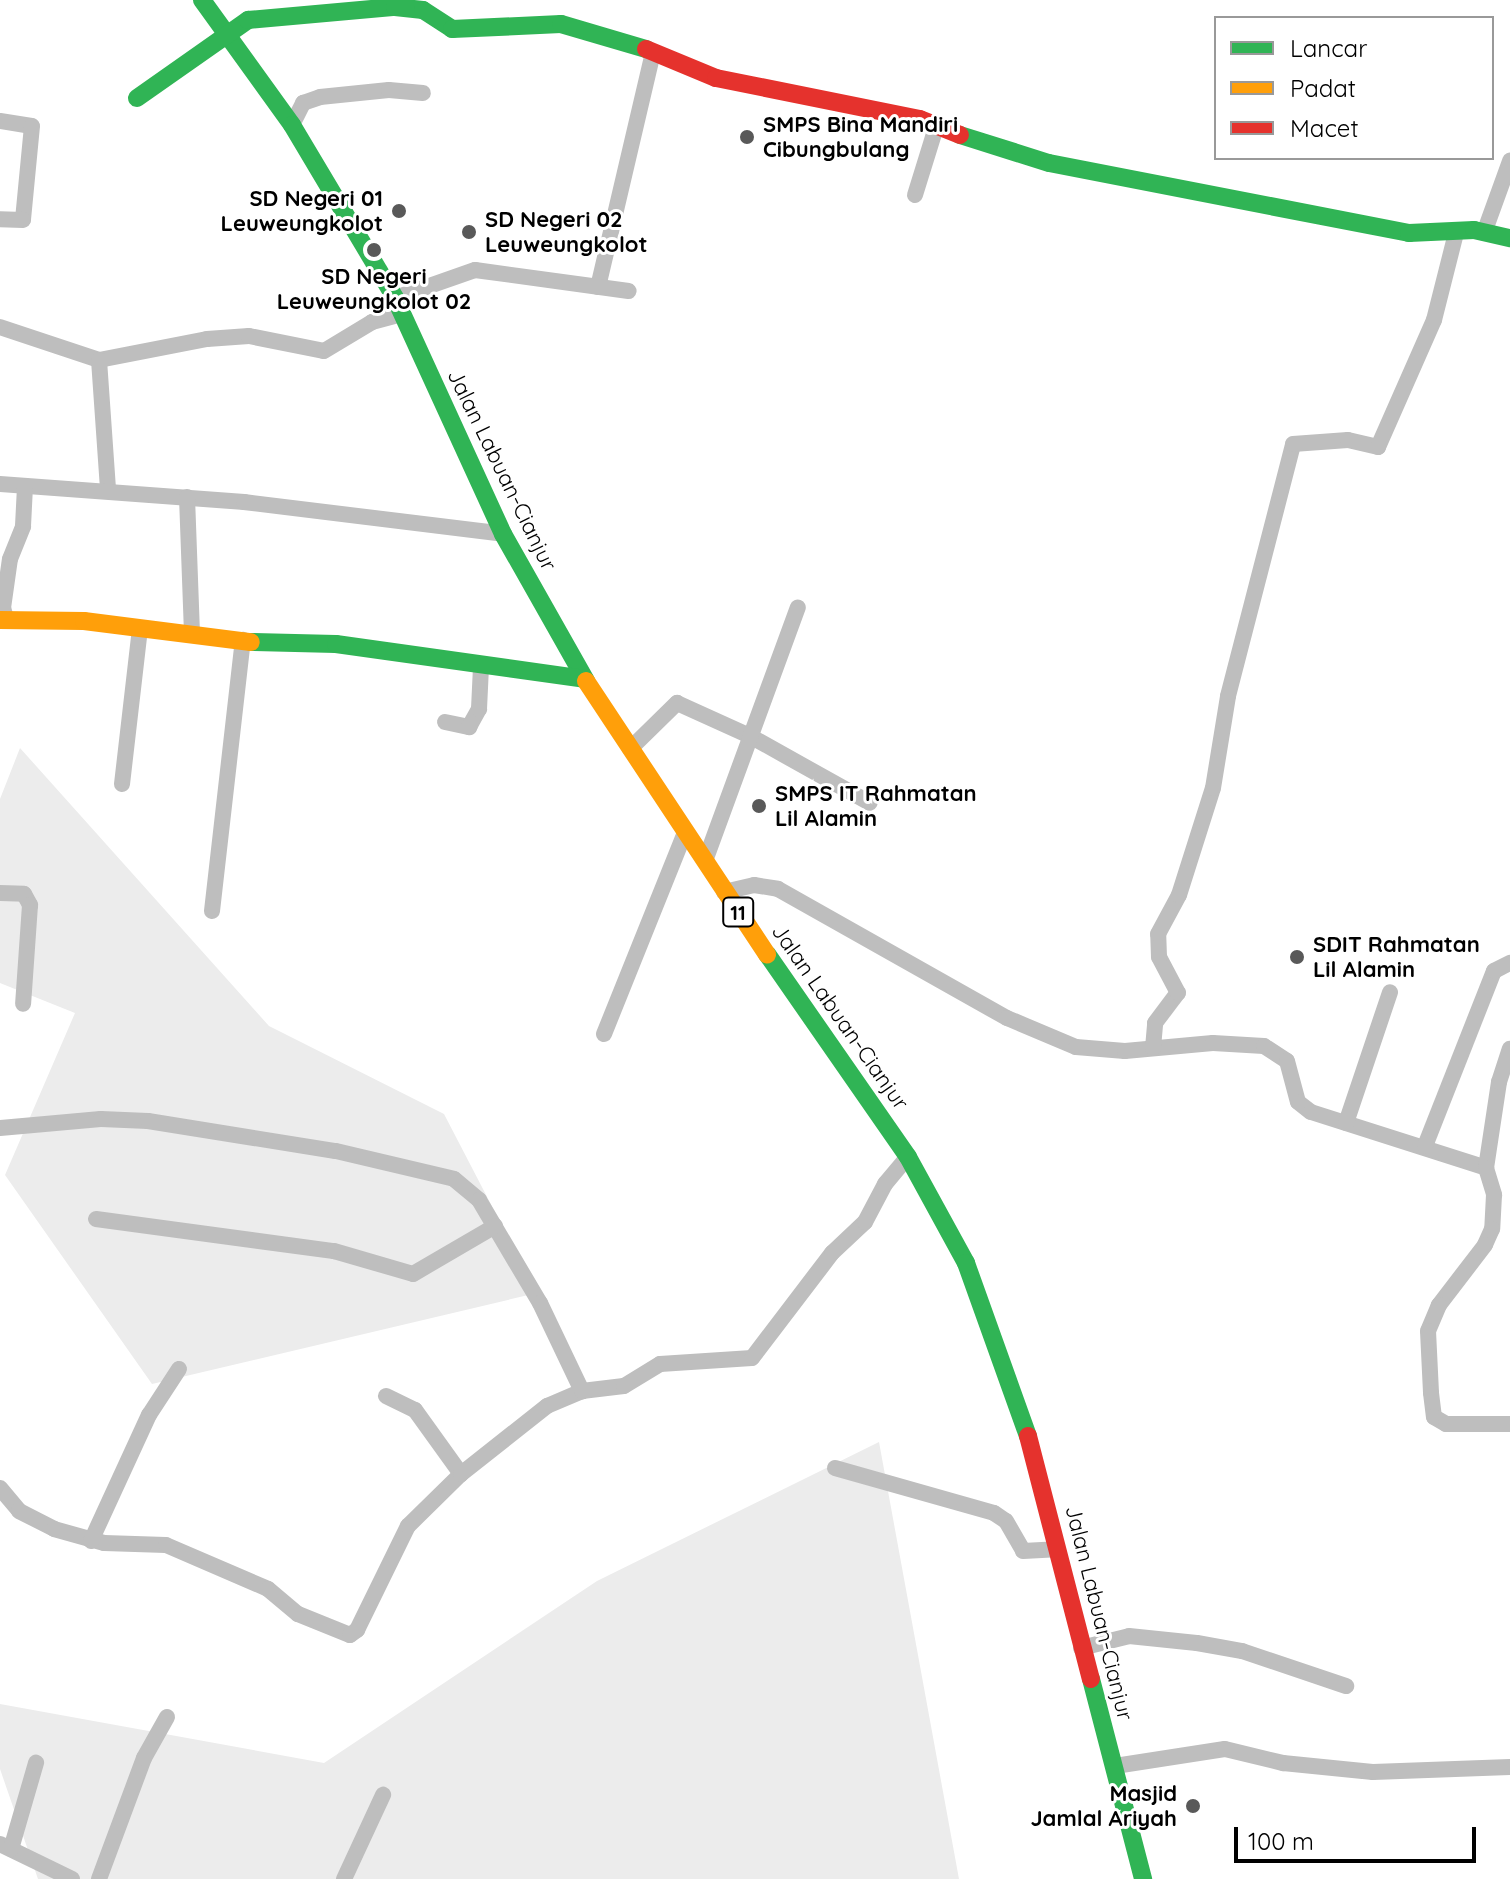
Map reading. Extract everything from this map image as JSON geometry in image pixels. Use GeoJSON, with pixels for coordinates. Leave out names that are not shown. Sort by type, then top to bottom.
{"type":"FeatureCollection","features":[{"type":"Feature","properties":{"kind":"main road","name":"Jalan Labuan-Cianjur"},"geometry":{"type":"LineString","coordinates":[[202,0],[292,125],[398,306],[503,534],[585,679],[724,892],[908,1157],[966,1263],[996,1337],[1115,1766],[1143,1879]]}},
{"type":"Feature","properties":{"kind":"main road"},"geometry":{"type":"LineString","coordinates":[[137,98],[260,16],[424,5],[452,29],[561,24],[653,53],[727,81],[937,124],[1036,160],[1409,233],[1484,233],[1510,238]]}},
{"type":"Feature","properties":{"kind":"main road"},"geometry":{"type":"LineString","coordinates":[[4,621],[140,628],[243,640],[336,644],[585,679]]}},
{"type":"Feature","properties":{"kind":"street"},"geometry":{"type":"LineString","coordinates":[[598,287],[653,53]]}},
{"type":"Feature","properties":{"kind":"street"},"geometry":{"type":"LineString","coordinates":[[292,125],[303,103],[320,97],[389,90],[423,93]]}},
{"type":"Feature","properties":{"kind":"street"},"geometry":{"type":"LineString","coordinates":[[0,121],[32,126],[23,220],[0,219]]}},
{"type":"Feature","properties":{"kind":"street"},"geometry":{"type":"LineString","coordinates":[[915,195],[937,124]]}},
{"type":"Feature","properties":{"kind":"street"},"geometry":{"type":"LineString","coordinates":[[1484,233],[1510,161]]}},
{"type":"Feature","properties":{"kind":"street"},"geometry":{"type":"LineString","coordinates":[[1153,1048],[1155,1023],[1178,993],[1159,957],[1158,934],[1179,895],[1213,788],[1228,696],[1293,444],[1348,440],[1378,447],[1434,320],[1456,233]]}},
{"type":"Feature","properties":{"kind":"street"},"geometry":{"type":"LineString","coordinates":[[0,327],[99,360],[207,339],[249,336],[324,351],[398,306],[475,270],[629,291]]}},
{"type":"Feature","properties":{"kind":"street"},"geometry":{"type":"LineString","coordinates":[[99,360],[108,488]]}},
{"type":"Feature","properties":{"kind":"street"},"geometry":{"type":"LineString","coordinates":[[0,484],[108,488],[503,534]]}},
{"type":"Feature","properties":{"kind":"street"},"geometry":{"type":"LineString","coordinates":[[4,621],[10,559],[23,526],[25,486]]}},
{"type":"Feature","properties":{"kind":"street"},"geometry":{"type":"LineString","coordinates":[[187,497],[192,634]]}},
{"type":"Feature","properties":{"kind":"street"},"geometry":{"type":"LineString","coordinates":[[705,861],[798,607]]}},
{"type":"Feature","properties":{"kind":"street"},"geometry":{"type":"LineString","coordinates":[[122,784],[136,699],[140,628]]}},
{"type":"Feature","properties":{"kind":"street"},"geometry":{"type":"LineString","coordinates":[[212,911],[243,640]]}},
{"type":"Feature","properties":{"kind":"street"},"geometry":{"type":"LineString","coordinates":[[445,722],[469,727],[479,709],[481,666]]}},
{"type":"Feature","properties":{"kind":"street"},"geometry":{"type":"LineString","coordinates":[[630,749],[675,703],[750,736],[870,803]]}},
{"type":"Feature","properties":{"kind":"street"},"geometry":{"type":"LineString","coordinates":[[604,1034],[685,832]]}},
{"type":"Feature","properties":{"kind":"street"},"geometry":{"type":"LineString","coordinates":[[724,892],[754,885],[778,889],[1039,1033],[1099,1051],[1213,1043],[1275,1050],[1287,1061],[1298,1102],[1311,1112],[1486,1168]]}},
{"type":"Feature","properties":{"kind":"street"},"geometry":{"type":"LineString","coordinates":[[0,893],[24,894],[30,905],[23,1004]]}},
{"type":"Feature","properties":{"kind":"street"},"geometry":{"type":"LineString","coordinates":[[1425,1146],[1494,971],[1510,963]]}},
{"type":"Feature","properties":{"kind":"street"},"geometry":{"type":"LineString","coordinates":[[1346,1123],[1390,992]]}},
{"type":"Feature","properties":{"kind":"street"},"geometry":{"type":"LineString","coordinates":[[1510,1049],[1499,1082],[1486,1168],[1494,1195],[1492,1229],[1485,1245],[1439,1305],[1428,1331],[1434,1417],[1446,1424],[1510,1424]]}},
{"type":"Feature","properties":{"kind":"street"},"geometry":{"type":"LineString","coordinates":[[0,1128],[101,1119],[148,1121],[336,1151],[454,1179],[477,1196],[540,1303],[582,1391]]}},
{"type":"Feature","properties":{"kind":"street"},"geometry":{"type":"LineString","coordinates":[[0,1488],[32,1519],[91,1541],[166,1545],[268,1589],[298,1614],[350,1635],[357,1630],[399,1539],[461,1474],[547,1406],[582,1391],[624,1386],[660,1364],[752,1358],[827,1259],[865,1222],[885,1184],[908,1157]]}},
{"type":"Feature","properties":{"kind":"street"},"geometry":{"type":"LineString","coordinates":[[96,1219],[334,1251],[413,1274],[495,1226]]}},
{"type":"Feature","properties":{"kind":"street"},"geometry":{"type":"LineString","coordinates":[[91,1541],[149,1415],[179,1369]]}},
{"type":"Feature","properties":{"kind":"street"},"geometry":{"type":"LineString","coordinates":[[386,1396],[415,1410],[461,1474]]}},
{"type":"Feature","properties":{"kind":"street"},"geometry":{"type":"LineString","coordinates":[[835,1468],[994,1513],[1006,1521],[1023,1551],[1056,1549]]}},
{"type":"Feature","properties":{"kind":"street"},"geometry":{"type":"LineString","coordinates":[[1081,1648],[1129,1636],[1197,1643],[1242,1651],[1293,1673],[1346,1686]]}},
{"type":"Feature","properties":{"kind":"street"},"geometry":{"type":"LineString","coordinates":[[99,1879],[144,1758],[167,1717]]}},
{"type":"Feature","properties":{"kind":"street"},"geometry":{"type":"LineString","coordinates":[[1115,1766],[1225,1749],[1283,1763],[1373,1772],[1509,1765]]}},
{"type":"Feature","properties":{"kind":"street"},"geometry":{"type":"LineString","coordinates":[[36,1763],[6,1847],[72,1879]]}},
{"type":"Feature","properties":{"kind":"street"},"geometry":{"type":"LineString","coordinates":[[344,1879],[383,1795]]}},
{"type":"Feature","properties":{"kind":"shaded area"},"geometry":{"type":"Polygon","coordinates":[[[20,748],[269,1026],[444,1114],[537,1293],[152,1384],[5,1175],[75,1013],[0,983],[0,799],[20,748]]]}},
{"type":"Feature","properties":{"kind":"shaded area"},"geometry":{"type":"Polygon","coordinates":[[[879,1442],[959,1879],[38,1879],[0,1769],[0,1704],[324,1763],[597,1581],[879,1442]]]}},
{"type":"Feature","properties":{"kind":"traffic: fast"},"geometry":{"type":"LineString","coordinates":[[202,0],[292,125],[395,298],[503,534],[586,681]]}},
{"type":"Feature","properties":{"kind":"traffic: fast"},"geometry":{"type":"LineString","coordinates":[[137,98],[248,20],[395,7],[423,10],[452,29],[561,24],[646,49]]}},
{"type":"Feature","properties":{"kind":"traffic: fast"},"geometry":{"type":"LineString","coordinates":[[960,135],[1049,163],[1409,233],[1474,230],[1510,238]]}},
{"type":"Feature","properties":{"kind":"traffic: fast"},"geometry":{"type":"LineString","coordinates":[[251,642],[336,644],[585,679]]}},
{"type":"Feature","properties":{"kind":"traffic: fast"},"geometry":{"type":"LineString","coordinates":[[767,954],[908,1157],[966,1263],[1028,1436]]}},
{"type":"Feature","properties":{"kind":"traffic: fast"},"geometry":{"type":"LineString","coordinates":[[1091,1679],[1143,1879]]}},
{"type":"Feature","properties":{"kind":"traffic: slow"},"geometry":{"type":"LineString","coordinates":[[0,620],[84,621],[251,642]]}},
{"type":"Feature","properties":{"kind":"traffic: slow"},"geometry":{"type":"LineString","coordinates":[[586,681],[767,954]]}},
{"type":"Feature","properties":{"kind":"traffic: jam"},"geometry":{"type":"LineString","coordinates":[[646,49],[716,78],[920,119],[960,135]]}},
{"type":"Feature","properties":{"kind":"traffic: jam"},"geometry":{"type":"LineString","coordinates":[[1028,1436],[1091,1679]]}},
{"type":"Feature","properties":{"kind":"place","name":"SMPS Bina Mandiri Cibungbulang"},"geometry":{"type":"Point","coordinates":[747,137]}},
{"type":"Feature","properties":{"kind":"place","name":"SD Negeri 01 Leuweungkolot"},"geometry":{"type":"Point","coordinates":[399,211]}},
{"type":"Feature","properties":{"kind":"place","name":"SD Negeri 02 Leuweungkolot"},"geometry":{"type":"Point","coordinates":[469,232]}},
{"type":"Feature","properties":{"kind":"place","name":"SD Negeri Leuweungkolot 02"},"geometry":{"type":"Point","coordinates":[374,250]}},
{"type":"Feature","properties":{"kind":"place","name":"SMPS IT Rahmatan Lil Alamin"},"geometry":{"type":"Point","coordinates":[759,806]}},
{"type":"Feature","properties":{"kind":"place","name":"SDIT Rahmatan Lil Alamin"},"geometry":{"type":"Point","coordinates":[1297,957]}},
{"type":"Feature","properties":{"kind":"place","name":"Masjid Jamlal Ariyah"},"geometry":{"type":"Point","coordinates":[1193,1806]}}]}
